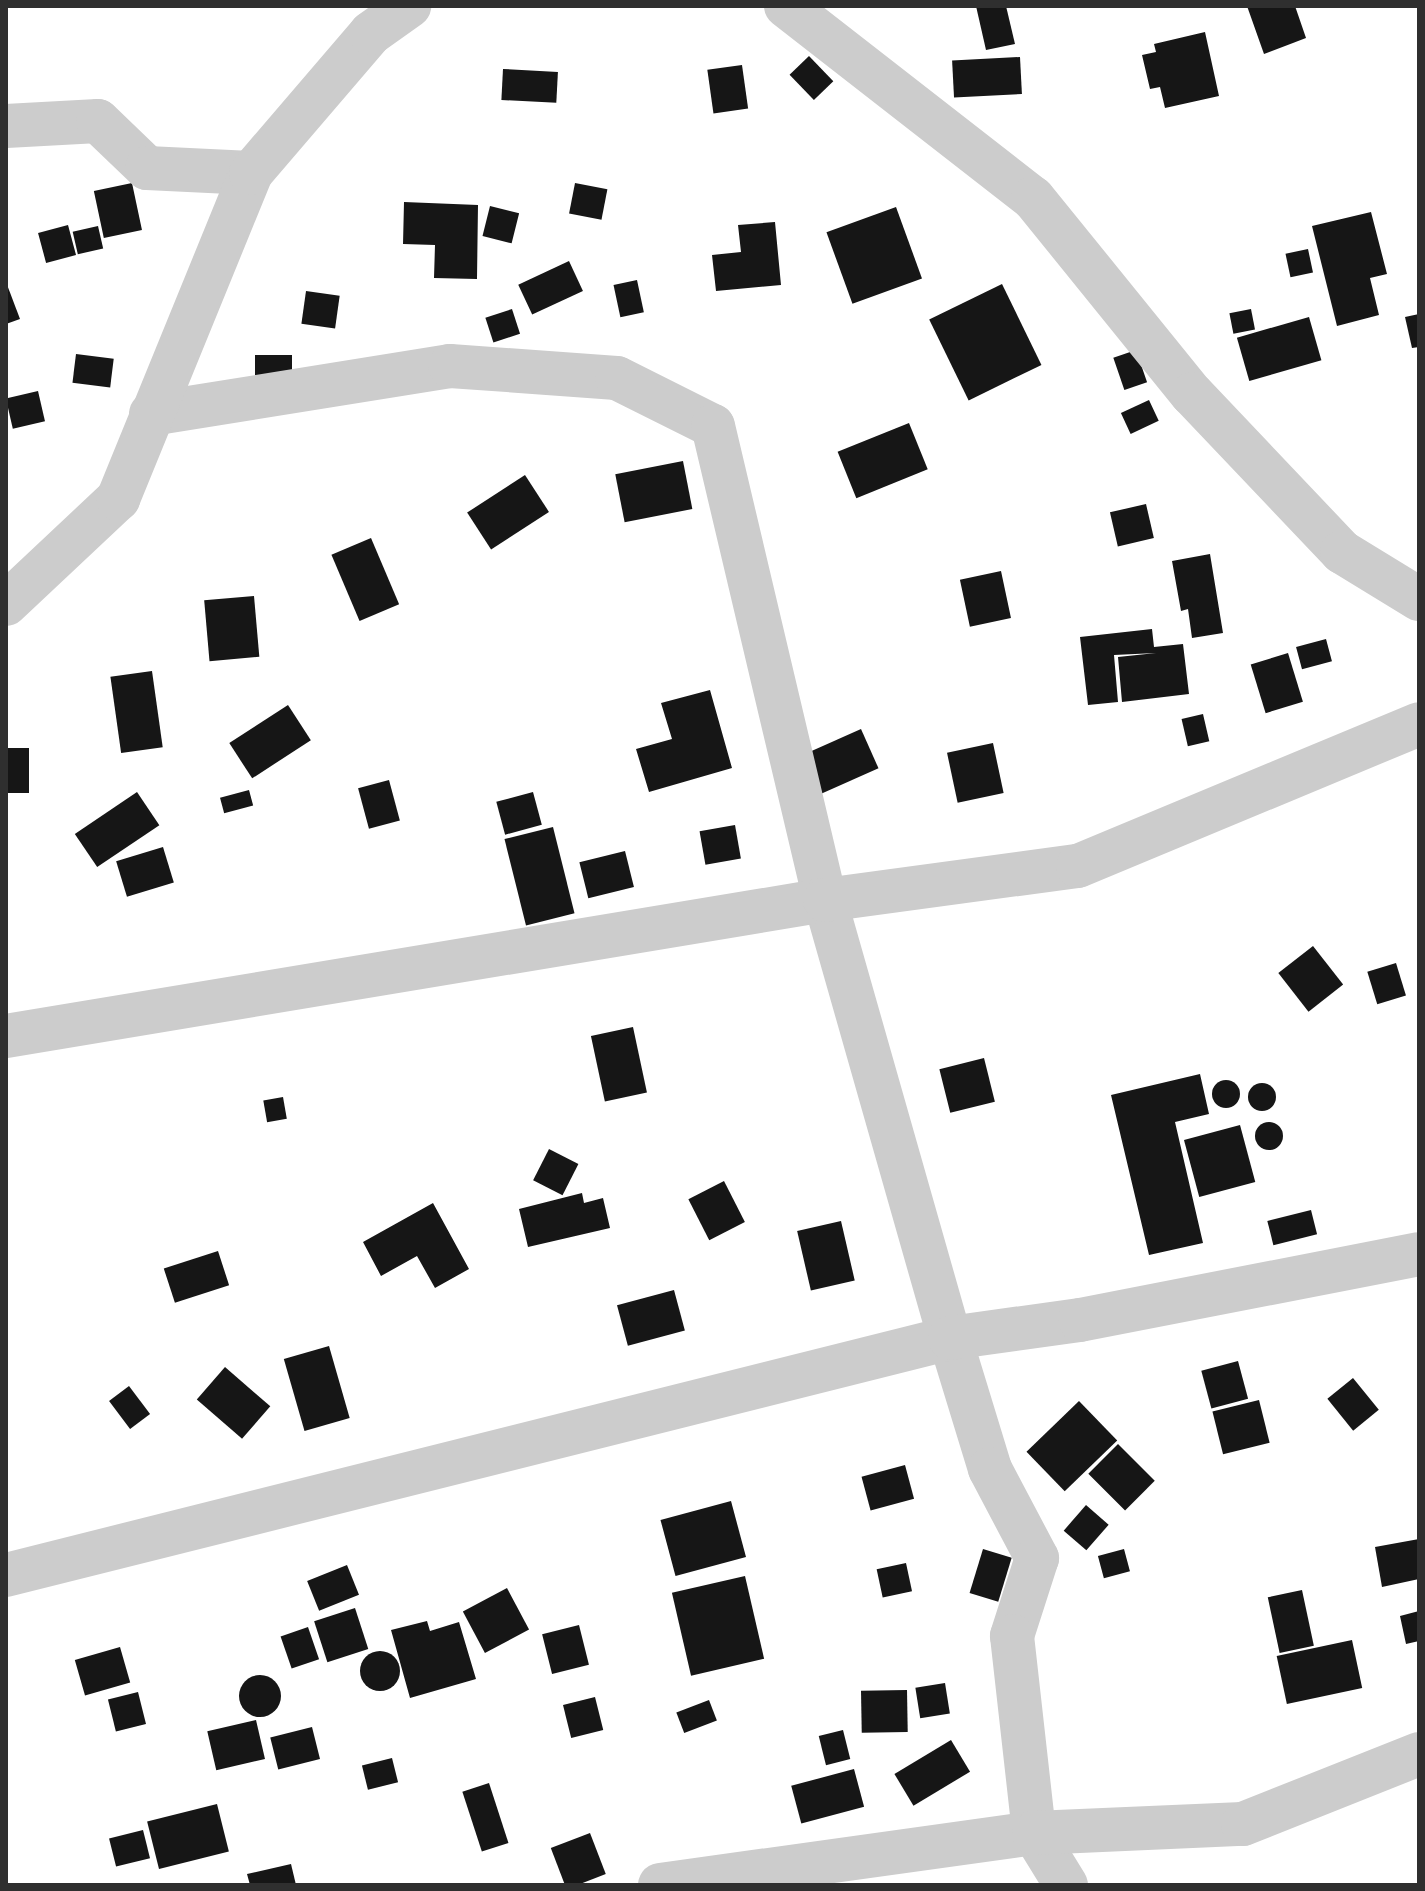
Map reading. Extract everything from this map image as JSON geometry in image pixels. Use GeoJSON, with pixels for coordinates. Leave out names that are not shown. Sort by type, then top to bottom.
{"type":"FeatureCollection","features":[{"type":"Feature","properties":{"kind":"street"},"geometry":{"type":"LineString","coordinates":[[6,604],[118,499],[251,173],[371,33],[409,6]]}},
{"type":"Feature","properties":{"kind":"street"},"geometry":{"type":"LineString","coordinates":[[786,6],[1033,198],[1192,394],[1342,552],[1419,599]]}},
{"type":"Feature","properties":{"kind":"street"},"geometry":{"type":"LineString","coordinates":[[6,126],[98,121],[147,168],[251,173]]}},
{"type":"Feature","properties":{"kind":"street"},"geometry":{"type":"LineString","coordinates":[[151,414],[450,366],[617,378],[713,426],[825,900],[950,1338],[990,1469],[1037,1558],[1012,1636],[1034,1833],[1066,1885]]}},
{"type":"Feature","properties":{"kind":"street"},"geometry":{"type":"LineString","coordinates":[[6,1036],[825,900],[1078,866],[1419,724]]}},
{"type":"Feature","properties":{"kind":"street"},"geometry":{"type":"LineString","coordinates":[[6,1575],[950,1338],[1080,1320],[1419,1254]]}},
{"type":"Feature","properties":{"kind":"street"},"geometry":{"type":"LineString","coordinates":[[660,1885],[1034,1833],[1243,1824],[1419,1754]]}},
{"type":"Feature","properties":{"kind":"building"},"geometry":{"type":"Polygon","coordinates":[[[976,6],[1006,6],[1015,44],[986,50],[976,6]]]}},
{"type":"Feature","properties":{"kind":"building"},"geometry":{"type":"Polygon","coordinates":[[[1247,6],[1295,6],[1306,38],[1264,54],[1247,6]]]}},
{"type":"Feature","properties":{"kind":"building"},"geometry":{"type":"Polygon","coordinates":[[[1205,32],[1219,96],[1165,108],[1160,87],[1150,89],[1142,55],[1156,52],[1154,44],[1205,32]]]}},
{"type":"Feature","properties":{"kind":"building"},"geometry":{"type":"Polygon","coordinates":[[[809,56],[833,81],[814,100],[790,75],[809,56]]]}},
{"type":"Feature","properties":{"kind":"building"},"geometry":{"type":"Polygon","coordinates":[[[1020,57],[1022,94],[954,98],[952,61],[1020,57]]]}},
{"type":"Feature","properties":{"kind":"building"},"geometry":{"type":"Polygon","coordinates":[[[742,65],[748,109],[713,113],[707,70],[742,65]]]}},
{"type":"Feature","properties":{"kind":"building"},"geometry":{"type":"Polygon","coordinates":[[[503,69],[558,72],[556,103],[501,100],[503,69]]]}},
{"type":"Feature","properties":{"kind":"building"},"geometry":{"type":"Polygon","coordinates":[[[132,183],[142,230],[104,238],[94,191],[132,183]]]}},
{"type":"Feature","properties":{"kind":"building"},"geometry":{"type":"Polygon","coordinates":[[[575,183],[607,189],[601,220],[569,213],[575,183]]]}},
{"type":"Feature","properties":{"kind":"building"},"geometry":{"type":"Polygon","coordinates":[[[404,202],[478,205],[477,279],[434,278],[435,245],[403,244],[404,202]]]}},
{"type":"Feature","properties":{"kind":"building"},"geometry":{"type":"Polygon","coordinates":[[[490,206],[519,213],[512,243],[483,236],[490,206]]]}},
{"type":"Feature","properties":{"kind":"building"},"geometry":{"type":"Polygon","coordinates":[[[896,207],[922,278],[852,304],[826,232],[896,207]]]}},
{"type":"Feature","properties":{"kind":"building"},"geometry":{"type":"Polygon","coordinates":[[[1371,212],[1387,274],[1370,278],[1379,315],[1337,326],[1312,226],[1371,212]]]}},
{"type":"Feature","properties":{"kind":"building"},"geometry":{"type":"Polygon","coordinates":[[[775,222],[781,285],[716,291],[712,255],[741,252],[738,225],[775,222]]]}},
{"type":"Feature","properties":{"kind":"building"},"geometry":{"type":"Polygon","coordinates":[[[68,225],[76,255],[46,263],[38,233],[68,225]]]}},
{"type":"Feature","properties":{"kind":"building"},"geometry":{"type":"Polygon","coordinates":[[[98,226],[103,248],[78,254],[73,232],[98,226]]]}},
{"type":"Feature","properties":{"kind":"building"},"geometry":{"type":"Polygon","coordinates":[[[1308,249],[1313,272],[1290,277],[1286,254],[1308,249]]]}},
{"type":"Feature","properties":{"kind":"building"},"geometry":{"type":"Polygon","coordinates":[[[569,261],[583,291],[532,315],[518,285],[569,261]]]}},
{"type":"Feature","properties":{"kind":"building"},"geometry":{"type":"Polygon","coordinates":[[[637,280],[644,312],[620,317],[614,285],[637,280]]]}},
{"type":"Feature","properties":{"kind":"building"},"geometry":{"type":"Polygon","coordinates":[[[6,282],[20,319],[6,324],[6,282]]]}},
{"type":"Feature","properties":{"kind":"building"},"geometry":{"type":"Polygon","coordinates":[[[1002,284],[1041,365],[969,400],[929,320],[1002,284]]]}},
{"type":"Feature","properties":{"kind":"building"},"geometry":{"type":"Polygon","coordinates":[[[306,291],[340,296],[335,328],[301,324],[306,291]]]}},
{"type":"Feature","properties":{"kind":"building"},"geometry":{"type":"Polygon","coordinates":[[[512,309],[520,334],[493,342],[485,318],[512,309]]]}},
{"type":"Feature","properties":{"kind":"building"},"geometry":{"type":"Polygon","coordinates":[[[1251,309],[1255,330],[1233,334],[1229,313],[1251,309]]]}},
{"type":"Feature","properties":{"kind":"building"},"geometry":{"type":"Polygon","coordinates":[[[1419,314],[1419,347],[1412,348],[1405,317],[1419,314]]]}},
{"type":"Feature","properties":{"kind":"building"},"geometry":{"type":"Polygon","coordinates":[[[1309,317],[1321,360],[1249,381],[1237,338],[1309,317]]]}},
{"type":"Feature","properties":{"kind":"building"},"geometry":{"type":"Polygon","coordinates":[[[1136,350],[1147,382],[1124,390],[1113,358],[1136,350]]]}},
{"type":"Feature","properties":{"kind":"building"},"geometry":{"type":"Polygon","coordinates":[[[76,354],[114,359],[110,387],[72,383],[76,354]]]}},
{"type":"Feature","properties":{"kind":"building"},"geometry":{"type":"Polygon","coordinates":[[[255,355],[292,355],[292,383],[255,383],[255,355]]]}},
{"type":"Feature","properties":{"kind":"building"},"geometry":{"type":"Polygon","coordinates":[[[38,391],[45,421],[13,429],[6,398],[38,391]]]}},
{"type":"Feature","properties":{"kind":"building"},"geometry":{"type":"Polygon","coordinates":[[[1149,400],[1159,421],[1131,434],[1121,413],[1149,400]]]}},
{"type":"Feature","properties":{"kind":"building"},"geometry":{"type":"Polygon","coordinates":[[[909,423],[928,469],[856,498],[838,452],[909,423]]]}},
{"type":"Feature","properties":{"kind":"building"},"geometry":{"type":"Polygon","coordinates":[[[683,461],[692,509],[625,522],[615,474],[683,461]]]}},
{"type":"Feature","properties":{"kind":"building"},"geometry":{"type":"Polygon","coordinates":[[[525,475],[549,512],[491,549],[467,513],[525,475]]]}},
{"type":"Feature","properties":{"kind":"building"},"geometry":{"type":"Polygon","coordinates":[[[1146,504],[1154,538],[1118,546],[1110,512],[1146,504]]]}},
{"type":"Feature","properties":{"kind":"building"},"geometry":{"type":"Polygon","coordinates":[[[371,538],[399,604],[360,621],[331,555],[371,538]]]}},
{"type":"Feature","properties":{"kind":"building"},"geometry":{"type":"Polygon","coordinates":[[[1210,554],[1223,633],[1192,638],[1188,609],[1181,611],[1172,561],[1210,554]]]}},
{"type":"Feature","properties":{"kind":"building"},"geometry":{"type":"Polygon","coordinates":[[[1001,571],[1011,618],[970,627],[960,580],[1001,571]]]}},
{"type":"Feature","properties":{"kind":"building"},"geometry":{"type":"Polygon","coordinates":[[[254,596],[259,657],[210,661],[204,600],[254,596]]]}},
{"type":"Feature","properties":{"kind":"building"},"geometry":{"type":"Polygon","coordinates":[[[1152,629],[1154,647],[1183,644],[1189,694],[1122,702],[1118,657],[1156,653],[1114,655],[1118,702],[1088,705],[1080,637],[1152,629]]]}},
{"type":"Feature","properties":{"kind":"building"},"geometry":{"type":"Polygon","coordinates":[[[1326,639],[1332,661],[1302,669],[1296,647],[1326,639]]]}},
{"type":"Feature","properties":{"kind":"building"},"geometry":{"type":"Polygon","coordinates":[[[1288,653],[1303,702],[1266,713],[1251,664],[1288,653]]]}},
{"type":"Feature","properties":{"kind":"building"},"geometry":{"type":"Polygon","coordinates":[[[152,671],[163,747],[121,753],[110,677],[152,671]]]}},
{"type":"Feature","properties":{"kind":"building"},"geometry":{"type":"Polygon","coordinates":[[[710,690],[732,768],[649,792],[636,749],[672,739],[661,703],[710,690]]]}},
{"type":"Feature","properties":{"kind":"building"},"geometry":{"type":"Polygon","coordinates":[[[288,705],[311,740],[252,778],[229,743],[288,705]]]}},
{"type":"Feature","properties":{"kind":"building"},"geometry":{"type":"Polygon","coordinates":[[[1203,714],[1209,741],[1188,746],[1182,719],[1203,714]]]}},
{"type":"Feature","properties":{"kind":"building"},"geometry":{"type":"Polygon","coordinates":[[[861,729],[878,768],[810,799],[792,760],[861,729]]]}},
{"type":"Feature","properties":{"kind":"building"},"geometry":{"type":"Polygon","coordinates":[[[993,743],[1004,793],[958,803],[947,753],[993,743]]]}},
{"type":"Feature","properties":{"kind":"building"},"geometry":{"type":"Polygon","coordinates":[[[6,748],[29,748],[29,793],[6,793],[6,748]]]}},
{"type":"Feature","properties":{"kind":"building"},"geometry":{"type":"Polygon","coordinates":[[[389,780],[400,821],[369,829],[358,788],[389,780]]]}},
{"type":"Feature","properties":{"kind":"building"},"geometry":{"type":"Polygon","coordinates":[[[249,790],[253,805],[224,813],[220,798],[249,790]]]}},
{"type":"Feature","properties":{"kind":"building"},"geometry":{"type":"Polygon","coordinates":[[[137,792],[159,825],[97,867],[75,834],[137,792]]]}},
{"type":"Feature","properties":{"kind":"building"},"geometry":{"type":"Polygon","coordinates":[[[533,792],[542,825],[505,835],[496,802],[533,792]]]}},
{"type":"Feature","properties":{"kind":"building"},"geometry":{"type":"Polygon","coordinates":[[[735,825],[741,858],[705,865],[700,831],[735,825]]]}},
{"type":"Feature","properties":{"kind":"building"},"geometry":{"type":"Polygon","coordinates":[[[553,827],[575,913],[526,925],[504,839],[553,827]]]}},
{"type":"Feature","properties":{"kind":"building"},"geometry":{"type":"Polygon","coordinates":[[[163,847],[174,882],[127,897],[116,861],[163,847]]]}},
{"type":"Feature","properties":{"kind":"building"},"geometry":{"type":"Polygon","coordinates":[[[625,851],[634,887],[588,898],[579,862],[625,851]]]}},
{"type":"Feature","properties":{"kind":"building"},"geometry":{"type":"Polygon","coordinates":[[[1313,946],[1343,985],[1308,1012],[1278,973],[1313,946]]]}},
{"type":"Feature","properties":{"kind":"building"},"geometry":{"type":"Polygon","coordinates":[[[1396,963],[1406,996],[1377,1004],[1367,972],[1396,963]]]}},
{"type":"Feature","properties":{"kind":"building"},"geometry":{"type":"Polygon","coordinates":[[[633,1027],[647,1093],[605,1101],[591,1036],[633,1027]]]}},
{"type":"Feature","properties":{"kind":"building"},"geometry":{"type":"Polygon","coordinates":[[[984,1058],[995,1102],[950,1113],[939,1069],[984,1058]]]}},
{"type":"Feature","properties":{"kind":"building"},"geometry":{"type":"Polygon","coordinates":[[[1200,1074],[1209,1114],[1175,1122],[1203,1243],[1149,1255],[1111,1095],[1200,1074]]]}},
{"type":"Feature","properties":{"kind":"building"},"geometry":{"type":"Polygon","coordinates":[[[1226,1080],[1236,1084],[1240,1094],[1236,1104],[1226,1108],[1216,1104],[1212,1094],[1216,1084],[1226,1080]]]}},
{"type":"Feature","properties":{"kind":"building"},"geometry":{"type":"Polygon","coordinates":[[[1262,1083],[1272,1087],[1276,1097],[1272,1107],[1262,1111],[1252,1107],[1248,1097],[1252,1087],[1262,1083]]]}},
{"type":"Feature","properties":{"kind":"building"},"geometry":{"type":"Polygon","coordinates":[[[283,1097],[287,1119],[267,1122],[263,1100],[283,1097]]]}},
{"type":"Feature","properties":{"kind":"building"},"geometry":{"type":"Polygon","coordinates":[[[1269,1122],[1279,1126],[1283,1136],[1279,1146],[1269,1150],[1259,1146],[1255,1136],[1259,1126],[1269,1122]]]}},
{"type":"Feature","properties":{"kind":"building"},"geometry":{"type":"Polygon","coordinates":[[[1240,1125],[1255,1182],[1199,1197],[1184,1140],[1240,1125]]]}},
{"type":"Feature","properties":{"kind":"building"},"geometry":{"type":"Polygon","coordinates":[[[549,1149],[578,1164],[563,1195],[533,1180],[549,1149]]]}},
{"type":"Feature","properties":{"kind":"building"},"geometry":{"type":"Polygon","coordinates":[[[724,1181],[745,1222],[709,1240],[688,1199],[724,1181]]]}},
{"type":"Feature","properties":{"kind":"building"},"geometry":{"type":"Polygon","coordinates":[[[582,1193],[584,1203],[603,1198],[610,1228],[528,1247],[519,1209],[582,1193]]]}},
{"type":"Feature","properties":{"kind":"building"},"geometry":{"type":"Polygon","coordinates":[[[433,1203],[469,1269],[435,1288],[417,1256],[381,1276],[363,1242],[433,1203]]]}},
{"type":"Feature","properties":{"kind":"building"},"geometry":{"type":"Polygon","coordinates":[[[1311,1210],[1317,1234],[1273,1245],[1267,1221],[1311,1210]]]}},
{"type":"Feature","properties":{"kind":"building"},"geometry":{"type":"Polygon","coordinates":[[[841,1221],[855,1280],[811,1291],[797,1231],[841,1221]]]}},
{"type":"Feature","properties":{"kind":"building"},"geometry":{"type":"Polygon","coordinates":[[[218,1251],[229,1285],[175,1303],[164,1269],[218,1251]]]}},
{"type":"Feature","properties":{"kind":"building"},"geometry":{"type":"Polygon","coordinates":[[[674,1290],[685,1331],[628,1346],[617,1305],[674,1290]]]}},
{"type":"Feature","properties":{"kind":"building"},"geometry":{"type":"Polygon","coordinates":[[[329,1346],[350,1418],[304,1431],[284,1359],[329,1346]]]}},
{"type":"Feature","properties":{"kind":"building"},"geometry":{"type":"Polygon","coordinates":[[[1238,1361],[1248,1399],[1211,1409],[1201,1371],[1238,1361]]]}},
{"type":"Feature","properties":{"kind":"building"},"geometry":{"type":"Polygon","coordinates":[[[225,1367],[270,1406],[242,1439],[197,1399],[225,1367]]]}},
{"type":"Feature","properties":{"kind":"building"},"geometry":{"type":"Polygon","coordinates":[[[1353,1378],[1379,1410],[1353,1431],[1327,1399],[1353,1378]]]}},
{"type":"Feature","properties":{"kind":"building"},"geometry":{"type":"Polygon","coordinates":[[[129,1386],[150,1414],[130,1429],[109,1401],[129,1386]]]}},
{"type":"Feature","properties":{"kind":"building"},"geometry":{"type":"Polygon","coordinates":[[[1259,1400],[1270,1443],[1223,1454],[1212,1412],[1259,1400]]]}},
{"type":"Feature","properties":{"kind":"building"},"geometry":{"type":"Polygon","coordinates":[[[1079,1401],[1117,1441],[1065,1491],[1026,1452],[1079,1401]]]}},
{"type":"Feature","properties":{"kind":"building"},"geometry":{"type":"Polygon","coordinates":[[[1118,1444],[1155,1481],[1125,1510],[1088,1474],[1118,1444]]]}},
{"type":"Feature","properties":{"kind":"building"},"geometry":{"type":"Polygon","coordinates":[[[905,1465],[914,1499],[871,1510],[862,1477],[905,1465]]]}},
{"type":"Feature","properties":{"kind":"building"},"geometry":{"type":"Polygon","coordinates":[[[731,1501],[746,1557],[675,1576],[660,1520],[731,1501]]]}},
{"type":"Feature","properties":{"kind":"building"},"geometry":{"type":"Polygon","coordinates":[[[1086,1505],[1109,1525],[1086,1550],[1064,1531],[1086,1505]]]}},
{"type":"Feature","properties":{"kind":"building"},"geometry":{"type":"Polygon","coordinates":[[[1419,1539],[1419,1579],[1382,1587],[1375,1547],[1419,1539]]]}},
{"type":"Feature","properties":{"kind":"building"},"geometry":{"type":"Polygon","coordinates":[[[983,1549],[1012,1558],[998,1602],[970,1593],[983,1549]]]}},
{"type":"Feature","properties":{"kind":"building"},"geometry":{"type":"Polygon","coordinates":[[[1124,1549],[1130,1571],[1104,1578],[1098,1556],[1124,1549]]]}},
{"type":"Feature","properties":{"kind":"building"},"geometry":{"type":"Polygon","coordinates":[[[906,1563],[912,1591],[883,1598],[877,1569],[906,1563]]]}},
{"type":"Feature","properties":{"kind":"building"},"geometry":{"type":"Polygon","coordinates":[[[347,1565],[359,1595],[319,1611],[307,1581],[347,1565]]]}},
{"type":"Feature","properties":{"kind":"building"},"geometry":{"type":"Polygon","coordinates":[[[745,1576],[764,1659],[691,1676],[672,1593],[745,1576]]]}},
{"type":"Feature","properties":{"kind":"building"},"geometry":{"type":"Polygon","coordinates":[[[507,1588],[529,1629],[485,1653],[463,1611],[507,1588]]]}},
{"type":"Feature","properties":{"kind":"building"},"geometry":{"type":"Polygon","coordinates":[[[1302,1590],[1314,1646],[1280,1653],[1268,1597],[1302,1590]]]}},
{"type":"Feature","properties":{"kind":"building"},"geometry":{"type":"Polygon","coordinates":[[[355,1608],[368,1649],[327,1662],[314,1621],[355,1608]]]}},
{"type":"Feature","properties":{"kind":"building"},"geometry":{"type":"Polygon","coordinates":[[[1419,1611],[1419,1641],[1406,1644],[1400,1616],[1419,1611]]]}},
{"type":"Feature","properties":{"kind":"building"},"geometry":{"type":"Polygon","coordinates":[[[427,1621],[430,1631],[459,1622],[476,1679],[410,1698],[391,1630],[427,1621]]]}},
{"type":"Feature","properties":{"kind":"building"},"geometry":{"type":"Polygon","coordinates":[[[579,1625],[589,1665],[552,1674],[542,1634],[579,1625]]]}},
{"type":"Feature","properties":{"kind":"building"},"geometry":{"type":"Polygon","coordinates":[[[308,1627],[319,1659],[292,1669],[281,1636],[308,1627]]]}},
{"type":"Feature","properties":{"kind":"building"},"geometry":{"type":"Polygon","coordinates":[[[1352,1640],[1362,1688],[1287,1704],[1277,1656],[1352,1640]]]}},
{"type":"Feature","properties":{"kind":"building"},"geometry":{"type":"Polygon","coordinates":[[[120,1647],[130,1683],[85,1696],[75,1660],[120,1647]]]}},
{"type":"Feature","properties":{"kind":"building"},"geometry":{"type":"Polygon","coordinates":[[[380,1651],[394,1657],[400,1671],[394,1685],[380,1691],[366,1685],[360,1671],[366,1657],[380,1651]]]}},
{"type":"Feature","properties":{"kind":"building"},"geometry":{"type":"Polygon","coordinates":[[[260,1675],[275,1681],[281,1696],[275,1711],[260,1717],[245,1711],[239,1696],[245,1681],[260,1675]]]}},
{"type":"Feature","properties":{"kind":"building"},"geometry":{"type":"Polygon","coordinates":[[[945,1683],[950,1714],[920,1718],[915,1688],[945,1683]]]}},
{"type":"Feature","properties":{"kind":"building"},"geometry":{"type":"Polygon","coordinates":[[[907,1690],[908,1732],[862,1733],[861,1691],[907,1690]]]}},
{"type":"Feature","properties":{"kind":"building"},"geometry":{"type":"Polygon","coordinates":[[[138,1692],[146,1724],[116,1732],[108,1699],[138,1692]]]}},
{"type":"Feature","properties":{"kind":"building"},"geometry":{"type":"Polygon","coordinates":[[[595,1697],[603,1730],[571,1738],[563,1705],[595,1697]]]}},
{"type":"Feature","properties":{"kind":"building"},"geometry":{"type":"Polygon","coordinates":[[[709,1700],[717,1721],[684,1733],[676,1713],[709,1700]]]}},
{"type":"Feature","properties":{"kind":"building"},"geometry":{"type":"Polygon","coordinates":[[[256,1720],[265,1759],[216,1770],[207,1731],[256,1720]]]}},
{"type":"Feature","properties":{"kind":"building"},"geometry":{"type":"Polygon","coordinates":[[[312,1727],[320,1759],[278,1769],[270,1737],[312,1727]]]}},
{"type":"Feature","properties":{"kind":"building"},"geometry":{"type":"Polygon","coordinates":[[[843,1730],[850,1759],[826,1765],[819,1736],[843,1730]]]}},
{"type":"Feature","properties":{"kind":"building"},"geometry":{"type":"Polygon","coordinates":[[[951,1740],[970,1772],[913,1806],[894,1774],[951,1740]]]}},
{"type":"Feature","properties":{"kind":"building"},"geometry":{"type":"Polygon","coordinates":[[[392,1758],[398,1782],[368,1790],[362,1765],[392,1758]]]}},
{"type":"Feature","properties":{"kind":"building"},"geometry":{"type":"Polygon","coordinates":[[[854,1769],[864,1807],[801,1823],[791,1786],[854,1769]]]}},
{"type":"Feature","properties":{"kind":"building"},"geometry":{"type":"Polygon","coordinates":[[[489,1783],[508,1843],[482,1852],[462,1792],[489,1783]]]}},
{"type":"Feature","properties":{"kind":"building"},"geometry":{"type":"Polygon","coordinates":[[[217,1804],[229,1852],[159,1869],[147,1821],[217,1804]]]}},
{"type":"Feature","properties":{"kind":"building"},"geometry":{"type":"Polygon","coordinates":[[[143,1830],[150,1858],[116,1867],[109,1838],[143,1830]]]}},
{"type":"Feature","properties":{"kind":"building"},"geometry":{"type":"Polygon","coordinates":[[[590,1833],[606,1874],[577,1885],[565,1885],[551,1848],[590,1833]]]}},
{"type":"Feature","properties":{"kind":"building"},"geometry":{"type":"Polygon","coordinates":[[[291,1864],[296,1885],[250,1885],[247,1874],[291,1864]]]}}]}
